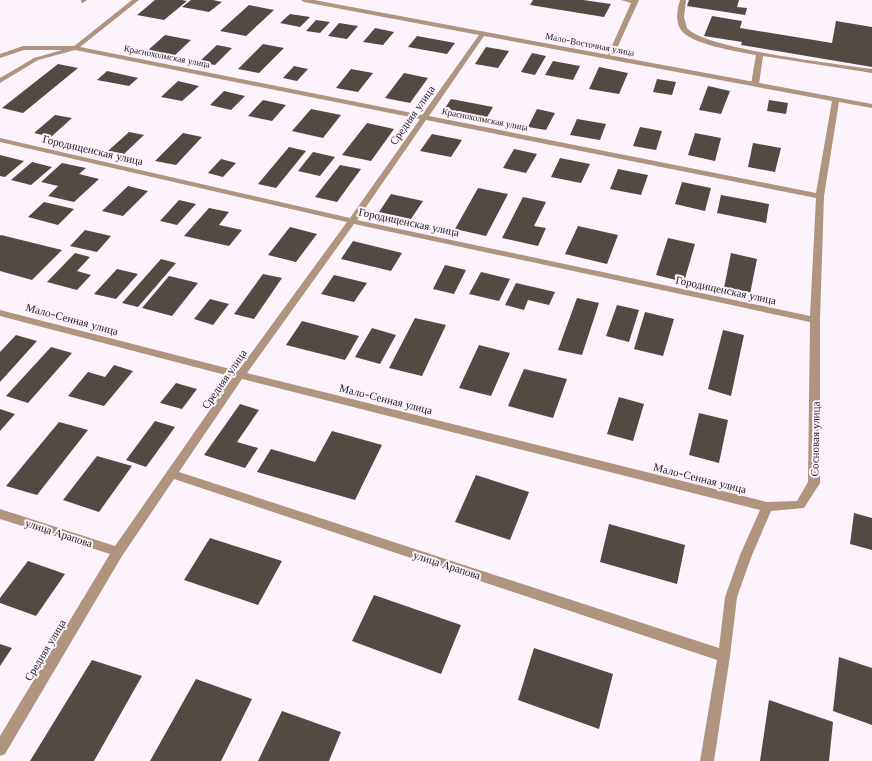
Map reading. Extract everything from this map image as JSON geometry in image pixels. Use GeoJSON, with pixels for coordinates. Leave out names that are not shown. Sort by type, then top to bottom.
{"type":"FeatureCollection","features":[{"type":"Feature","properties":{"kind":"street"},"geometry":{"type":"LineString","coordinates":[[0,81],[36,59],[75,48],[136,0]]}},
{"type":"Feature","properties":{"kind":"street","name":"Мало-Восточная улица"},"geometry":{"type":"LineString","coordinates":[[304,0],[872,106]]}},
{"type":"Feature","properties":{"kind":"street"},"geometry":{"type":"LineString","coordinates":[[610,57],[636,1],[624,0]]}},
{"type":"Feature","properties":{"kind":"street"},"geometry":{"type":"LineString","coordinates":[[683,0],[680,9],[681,23],[685,31],[695,38],[712,44],[760,53],[872,71]]}},
{"type":"Feature","properties":{"kind":"street","name":"Средняя улица"},"geometry":{"type":"LineString","coordinates":[[0,749],[118,552],[240,375],[352,221],[483,33]]}},
{"type":"Feature","properties":{"kind":"street","name":"Краснохолмская улица"},"geometry":{"type":"LineString","coordinates":[[0,56],[23,48],[75,48],[820,196]]}},
{"type":"Feature","properties":{"kind":"street"},"geometry":{"type":"LineString","coordinates":[[755,84],[760,53]]}},
{"type":"Feature","properties":{"kind":"street","name":"Сосновая улица"},"geometry":{"type":"LineString","coordinates":[[767,507],[800,505],[814,484],[815,320],[820,196],[836,99]]}},
{"type":"Feature","properties":{"kind":"street","name":"Городищенская улица"},"geometry":{"type":"LineString","coordinates":[[0,140],[352,221],[815,320]]}},
{"type":"Feature","properties":{"kind":"street","name":"Мало-Сенная улица"},"geometry":{"type":"LineString","coordinates":[[0,313],[240,375],[767,507]]}},
{"type":"Feature","properties":{"kind":"street","name":"улица Арапова"},"geometry":{"type":"LineString","coordinates":[[171,474],[724,656]]}},
{"type":"Feature","properties":{"kind":"street"},"geometry":{"type":"LineString","coordinates":[[707,761],[724,656],[731,597],[746,555],[767,507]]}},
{"type":"Feature","properties":{"kind":"street","name":"улица Арапова"},"geometry":{"type":"LineString","coordinates":[[0,514],[118,552]]}},
{"type":"Feature","properties":{"kind":"building"},"geometry":{"type":"Polygon","coordinates":[[[155,0],[187,1],[164,20],[137,15],[155,0]]]}},
{"type":"Feature","properties":{"kind":"building"},"geometry":{"type":"Polygon","coordinates":[[[191,0],[213,0],[222,2],[209,12],[182,7],[191,0]]]}},
{"type":"Feature","properties":{"kind":"building"},"geometry":{"type":"Polygon","coordinates":[[[533,0],[583,0],[611,4],[604,17],[530,5],[533,0]]]}},
{"type":"Feature","properties":{"kind":"building"},"geometry":{"type":"Polygon","coordinates":[[[689,0],[739,0],[737,7],[747,8],[745,15],[687,6],[689,0]]]}},
{"type":"Feature","properties":{"kind":"building"},"geometry":{"type":"Polygon","coordinates":[[[249,5],[274,10],[246,36],[220,31],[249,5]]]}},
{"type":"Feature","properties":{"kind":"building"},"geometry":{"type":"Polygon","coordinates":[[[290,14],[310,17],[300,27],[280,23],[290,14]]]}},
{"type":"Feature","properties":{"kind":"building"},"geometry":{"type":"Polygon","coordinates":[[[712,16],[742,21],[740,28],[832,43],[836,21],[872,27],[872,67],[741,45],[742,42],[704,36],[712,16]]]}},
{"type":"Feature","properties":{"kind":"building"},"geometry":{"type":"Polygon","coordinates":[[[316,20],[330,22],[320,33],[306,31],[316,20]]]}},
{"type":"Feature","properties":{"kind":"building"},"geometry":{"type":"Polygon","coordinates":[[[339,23],[358,26],[347,39],[328,36],[339,23]]]}},
{"type":"Feature","properties":{"kind":"building"},"geometry":{"type":"Polygon","coordinates":[[[375,28],[394,32],[383,45],[363,42],[375,28]]]}},
{"type":"Feature","properties":{"kind":"building"},"geometry":{"type":"Polygon","coordinates":[[[165,35],[191,40],[173,57],[146,52],[165,35]]]}},
{"type":"Feature","properties":{"kind":"building"},"geometry":{"type":"Polygon","coordinates":[[[417,36],[455,43],[447,54],[408,47],[417,36]]]}},
{"type":"Feature","properties":{"kind":"building"},"geometry":{"type":"Polygon","coordinates":[[[263,44],[284,48],[259,73],[238,69],[263,44]]]}},
{"type":"Feature","properties":{"kind":"building"},"geometry":{"type":"Polygon","coordinates":[[[217,45],[232,48],[215,65],[199,62],[217,45]]]}},
{"type":"Feature","properties":{"kind":"building"},"geometry":{"type":"Polygon","coordinates":[[[486,47],[509,51],[498,68],[475,64],[486,47]]]}},
{"type":"Feature","properties":{"kind":"building"},"geometry":{"type":"Polygon","coordinates":[[[532,53],[546,56],[535,75],[521,72],[532,53]]]}},
{"type":"Feature","properties":{"kind":"building"},"geometry":{"type":"Polygon","coordinates":[[[553,61],[580,66],[573,80],[545,75],[553,61]]]}},
{"type":"Feature","properties":{"kind":"building"},"geometry":{"type":"Polygon","coordinates":[[[58,64],[78,68],[23,113],[2,108],[58,64]]]}},
{"type":"Feature","properties":{"kind":"building"},"geometry":{"type":"Polygon","coordinates":[[[294,66],[308,69],[297,81],[283,78],[294,66]]]}},
{"type":"Feature","properties":{"kind":"building"},"geometry":{"type":"Polygon","coordinates":[[[599,67],[628,73],[619,94],[589,89],[599,67]]]}},
{"type":"Feature","properties":{"kind":"building"},"geometry":{"type":"Polygon","coordinates":[[[351,69],[373,73],[358,92],[336,88],[351,69]]]}},
{"type":"Feature","properties":{"kind":"building"},"geometry":{"type":"Polygon","coordinates":[[[107,71],[138,78],[129,86],[97,80],[107,71]]]}},
{"type":"Feature","properties":{"kind":"building"},"geometry":{"type":"Polygon","coordinates":[[[404,73],[428,78],[410,103],[385,98],[404,73]]]}},
{"type":"Feature","properties":{"kind":"building"},"geometry":{"type":"Polygon","coordinates":[[[657,79],[676,82],[672,95],[653,92],[657,79]]]}},
{"type":"Feature","properties":{"kind":"building"},"geometry":{"type":"Polygon","coordinates":[[[178,81],[199,86],[182,101],[161,97],[178,81]]]}},
{"type":"Feature","properties":{"kind":"building"},"geometry":{"type":"Polygon","coordinates":[[[708,86],[730,91],[721,114],[699,110],[708,86]]]}},
{"type":"Feature","properties":{"kind":"building"},"geometry":{"type":"Polygon","coordinates":[[[224,91],[245,96],[231,110],[210,105],[224,91]]]}},
{"type":"Feature","properties":{"kind":"building"},"geometry":{"type":"Polygon","coordinates":[[[451,99],[493,107],[486,119],[443,111],[451,99]]]}},
{"type":"Feature","properties":{"kind":"building"},"geometry":{"type":"Polygon","coordinates":[[[263,100],[286,105],[272,121],[248,116],[263,100]]]}},
{"type":"Feature","properties":{"kind":"building"},"geometry":{"type":"Polygon","coordinates":[[[769,100],[788,103],[786,114],[767,111],[769,100]]]}},
{"type":"Feature","properties":{"kind":"building"},"geometry":{"type":"Polygon","coordinates":[[[311,109],[341,115],[323,138],[292,131],[311,109]]]}},
{"type":"Feature","properties":{"kind":"building"},"geometry":{"type":"Polygon","coordinates":[[[537,109],[555,113],[546,130],[528,127],[537,109]]]}},
{"type":"Feature","properties":{"kind":"building"},"geometry":{"type":"Polygon","coordinates":[[[55,115],[72,118],[51,137],[34,133],[55,115]]]}},
{"type":"Feature","properties":{"kind":"building"},"geometry":{"type":"Polygon","coordinates":[[[577,119],[606,124],[600,140],[570,135],[577,119]]]}},
{"type":"Feature","properties":{"kind":"building"},"geometry":{"type":"Polygon","coordinates":[[[367,123],[394,129],[371,161],[342,155],[367,123]]]}},
{"type":"Feature","properties":{"kind":"building"},"geometry":{"type":"Polygon","coordinates":[[[640,127],[662,131],[656,150],[633,146],[640,127]]]}},
{"type":"Feature","properties":{"kind":"building"},"geometry":{"type":"Polygon","coordinates":[[[129,132],[144,135],[124,154],[108,151],[129,132]]]}},
{"type":"Feature","properties":{"kind":"building"},"geometry":{"type":"Polygon","coordinates":[[[183,133],[202,137],[176,165],[155,161],[183,133]]]}},
{"type":"Feature","properties":{"kind":"building"},"geometry":{"type":"Polygon","coordinates":[[[695,133],[721,138],[715,161],[688,155],[695,133]]]}},
{"type":"Feature","properties":{"kind":"building"},"geometry":{"type":"Polygon","coordinates":[[[432,134],[462,140],[451,157],[420,151],[432,134]]]}},
{"type":"Feature","properties":{"kind":"building"},"geometry":{"type":"Polygon","coordinates":[[[753,143],[781,148],[775,172],[748,167],[753,143]]]}},
{"type":"Feature","properties":{"kind":"building"},"geometry":{"type":"Polygon","coordinates":[[[289,147],[306,151],[276,188],[258,184],[289,147]]]}},
{"type":"Feature","properties":{"kind":"building"},"geometry":{"type":"Polygon","coordinates":[[[514,149],[537,154],[526,173],[503,168],[514,149]]]}},
{"type":"Feature","properties":{"kind":"building"},"geometry":{"type":"Polygon","coordinates":[[[313,152],[335,157],[320,176],[298,171],[313,152]]]}},
{"type":"Feature","properties":{"kind":"building"},"geometry":{"type":"Polygon","coordinates":[[[0,155],[24,161],[5,177],[0,176],[0,155]]]}},
{"type":"Feature","properties":{"kind":"building"},"geometry":{"type":"Polygon","coordinates":[[[560,158],[590,164],[581,183],[551,177],[560,158]]]}},
{"type":"Feature","properties":{"kind":"building"},"geometry":{"type":"Polygon","coordinates":[[[221,159],[236,163],[223,177],[208,173],[221,159]]]}},
{"type":"Feature","properties":{"kind":"building"},"geometry":{"type":"Polygon","coordinates":[[[32,162],[52,167],[31,185],[11,180],[32,162]]]}},
{"type":"Feature","properties":{"kind":"building"},"geometry":{"type":"Polygon","coordinates":[[[62,163],[86,168],[79,174],[99,179],[74,202],[48,196],[58,186],[41,182],[62,163]]]}},
{"type":"Feature","properties":{"kind":"building"},"geometry":{"type":"Polygon","coordinates":[[[340,165],[361,169],[337,202],[315,197],[340,165]]]}},
{"type":"Feature","properties":{"kind":"building"},"geometry":{"type":"Polygon","coordinates":[[[618,169],[648,175],[641,195],[610,189],[618,169]]]}},
{"type":"Feature","properties":{"kind":"building"},"geometry":{"type":"Polygon","coordinates":[[[682,182],[711,188],[705,211],[675,204],[682,182]]]}},
{"type":"Feature","properties":{"kind":"building"},"geometry":{"type":"Polygon","coordinates":[[[128,186],[148,191],[123,216],[102,211],[128,186]]]}},
{"type":"Feature","properties":{"kind":"building"},"geometry":{"type":"Polygon","coordinates":[[[478,188],[508,194],[486,236],[455,229],[478,188]]]}},
{"type":"Feature","properties":{"kind":"building"},"geometry":{"type":"Polygon","coordinates":[[[391,194],[423,201],[411,219],[379,212],[391,194]]]}},
{"type":"Feature","properties":{"kind":"building"},"geometry":{"type":"Polygon","coordinates":[[[721,195],[769,204],[766,223],[717,213],[721,195]]]}},
{"type":"Feature","properties":{"kind":"building"},"geometry":{"type":"Polygon","coordinates":[[[523,197],[546,202],[534,226],[546,228],[538,246],[502,238],[523,197]]]}},
{"type":"Feature","properties":{"kind":"building"},"geometry":{"type":"Polygon","coordinates":[[[179,200],[196,204],[177,225],[160,221],[179,200]]]}},
{"type":"Feature","properties":{"kind":"building"},"geometry":{"type":"Polygon","coordinates":[[[44,202],[74,209],[58,225],[28,217],[44,202]]]}},
{"type":"Feature","properties":{"kind":"building"},"geometry":{"type":"Polygon","coordinates":[[[209,208],[229,212],[219,225],[242,230],[229,246],[184,236],[209,208]]]}},
{"type":"Feature","properties":{"kind":"building"},"geometry":{"type":"Polygon","coordinates":[[[578,226],[618,235],[607,264],[565,254],[578,226]]]}},
{"type":"Feature","properties":{"kind":"building"},"geometry":{"type":"Polygon","coordinates":[[[290,227],[317,234],[296,262],[268,255],[290,227]]]}},
{"type":"Feature","properties":{"kind":"building"},"geometry":{"type":"Polygon","coordinates":[[[85,230],[111,236],[97,252],[70,246],[85,230]]]}},
{"type":"Feature","properties":{"kind":"building"},"geometry":{"type":"Polygon","coordinates":[[[1,235],[62,250],[32,280],[0,271],[1,235]]]}},
{"type":"Feature","properties":{"kind":"building"},"geometry":{"type":"Polygon","coordinates":[[[668,238],[695,244],[684,282],[656,275],[668,238]]]}},
{"type":"Feature","properties":{"kind":"building"},"geometry":{"type":"Polygon","coordinates":[[[353,241],[402,253],[391,271],[341,259],[353,241]]]}},
{"type":"Feature","properties":{"kind":"building"},"geometry":{"type":"Polygon","coordinates":[[[75,253],[90,257],[77,271],[91,275],[77,290],[47,282],[75,253]]]}},
{"type":"Feature","properties":{"kind":"building"},"geometry":{"type":"Polygon","coordinates":[[[731,253],[757,259],[750,294],[724,288],[731,253]]]}},
{"type":"Feature","properties":{"kind":"building"},"geometry":{"type":"Polygon","coordinates":[[[161,259],[176,263],[138,307],[122,303],[161,259]]]}},
{"type":"Feature","properties":{"kind":"building"},"geometry":{"type":"Polygon","coordinates":[[[445,265],[466,270],[454,294],[433,289],[445,265]]]}},
{"type":"Feature","properties":{"kind":"building"},"geometry":{"type":"Polygon","coordinates":[[[117,269],[138,274],[116,299],[94,294],[117,269]]]}},
{"type":"Feature","properties":{"kind":"building"},"geometry":{"type":"Polygon","coordinates":[[[481,272],[510,279],[499,301],[469,294],[481,272]]]}},
{"type":"Feature","properties":{"kind":"building"},"geometry":{"type":"Polygon","coordinates":[[[263,274],[282,278],[254,319],[234,314],[263,274]]]}},
{"type":"Feature","properties":{"kind":"building"},"geometry":{"type":"Polygon","coordinates":[[[334,275],[367,283],[354,302],[321,294],[334,275]]]}},
{"type":"Feature","properties":{"kind":"building"},"geometry":{"type":"Polygon","coordinates":[[[169,276],[198,283],[172,316],[142,308],[169,276]]]}},
{"type":"Feature","properties":{"kind":"building"},"geometry":{"type":"Polygon","coordinates":[[[516,283],[555,292],[549,305],[528,300],[524,310],[505,305],[516,283]]]}},
{"type":"Feature","properties":{"kind":"building"},"geometry":{"type":"Polygon","coordinates":[[[577,298],[599,303],[582,355],[558,350],[577,298]]]}},
{"type":"Feature","properties":{"kind":"building"},"geometry":{"type":"Polygon","coordinates":[[[210,299],[229,304],[213,325],[194,319],[210,299]]]}},
{"type":"Feature","properties":{"kind":"building"},"geometry":{"type":"Polygon","coordinates":[[[617,305],[639,310],[629,342],[606,336],[617,305]]]}},
{"type":"Feature","properties":{"kind":"building"},"geometry":{"type":"Polygon","coordinates":[[[645,312],[674,319],[663,356],[634,349],[645,312]]]}},
{"type":"Feature","properties":{"kind":"building"},"geometry":{"type":"Polygon","coordinates":[[[415,318],[446,325],[422,376],[389,368],[415,318]]]}},
{"type":"Feature","properties":{"kind":"building"},"geometry":{"type":"Polygon","coordinates":[[[302,321],[359,336],[345,360],[286,345],[302,321]]]}},
{"type":"Feature","properties":{"kind":"building"},"geometry":{"type":"Polygon","coordinates":[[[372,328],[396,335],[380,364],[355,357],[372,328]]]}},
{"type":"Feature","properties":{"kind":"building"},"geometry":{"type":"Polygon","coordinates":[[[723,330],[744,335],[731,396],[708,389],[723,330]]]}},
{"type":"Feature","properties":{"kind":"building"},"geometry":{"type":"Polygon","coordinates":[[[16,335],[37,341],[0,382],[0,352],[16,335]]]}},
{"type":"Feature","properties":{"kind":"building"},"geometry":{"type":"Polygon","coordinates":[[[479,345],[510,353],[491,396],[459,388],[479,345]]]}},
{"type":"Feature","properties":{"kind":"building"},"geometry":{"type":"Polygon","coordinates":[[[51,347],[72,353],[28,403],[6,396],[51,347]]]}},
{"type":"Feature","properties":{"kind":"building"},"geometry":{"type":"Polygon","coordinates":[[[114,365],[133,371],[104,406],[68,396],[88,372],[105,377],[114,365]]]}},
{"type":"Feature","properties":{"kind":"building"},"geometry":{"type":"Polygon","coordinates":[[[524,369],[567,379],[553,418],[508,406],[524,369]]]}},
{"type":"Feature","properties":{"kind":"building"},"geometry":{"type":"Polygon","coordinates":[[[176,383],[197,389],[182,409],[160,403],[176,383]]]}},
{"type":"Feature","properties":{"kind":"building"},"geometry":{"type":"Polygon","coordinates":[[[619,397],[644,404],[633,441],[607,434],[619,397]]]}},
{"type":"Feature","properties":{"kind":"building"},"geometry":{"type":"Polygon","coordinates":[[[240,404],[259,410],[237,442],[258,448],[245,468],[204,455],[240,404]]]}},
{"type":"Feature","properties":{"kind":"building"},"geometry":{"type":"Polygon","coordinates":[[[0,409],[15,414],[0,431],[0,409]]]}},
{"type":"Feature","properties":{"kind":"building"},"geometry":{"type":"Polygon","coordinates":[[[699,413],[728,420],[719,463],[689,455],[699,413]]]}},
{"type":"Feature","properties":{"kind":"building"},"geometry":{"type":"Polygon","coordinates":[[[155,421],[175,427],[146,467],[126,460],[155,421]]]}},
{"type":"Feature","properties":{"kind":"building"},"geometry":{"type":"Polygon","coordinates":[[[59,422],[88,430],[37,495],[6,486],[59,422]]]}},
{"type":"Feature","properties":{"kind":"building"},"geometry":{"type":"Polygon","coordinates":[[[332,431],[382,445],[355,500],[257,472],[271,449],[315,462],[332,431]]]}},
{"type":"Feature","properties":{"kind":"building"},"geometry":{"type":"Polygon","coordinates":[[[97,456],[132,466],[99,512],[63,500],[97,456]]]}},
{"type":"Feature","properties":{"kind":"building"},"geometry":{"type":"Polygon","coordinates":[[[476,475],[529,492],[510,540],[455,522],[476,475]]]}},
{"type":"Feature","properties":{"kind":"building"},"geometry":{"type":"Polygon","coordinates":[[[854,513],[872,518],[872,550],[850,544],[854,513]]]}},
{"type":"Feature","properties":{"kind":"building"},"geometry":{"type":"Polygon","coordinates":[[[609,524],[685,545],[677,584],[600,562],[609,524]]]}},
{"type":"Feature","properties":{"kind":"building"},"geometry":{"type":"Polygon","coordinates":[[[210,538],[282,561],[258,605],[184,580],[210,538]]]}},
{"type":"Feature","properties":{"kind":"building"},"geometry":{"type":"Polygon","coordinates":[[[28,561],[65,574],[36,616],[0,603],[0,598],[28,561]]]}},
{"type":"Feature","properties":{"kind":"building"},"geometry":{"type":"Polygon","coordinates":[[[374,595],[461,625],[441,674],[352,641],[374,595]]]}},
{"type":"Feature","properties":{"kind":"building"},"geometry":{"type":"Polygon","coordinates":[[[0,644],[12,648],[0,666],[0,644]]]}},
{"type":"Feature","properties":{"kind":"building"},"geometry":{"type":"Polygon","coordinates":[[[534,648],[613,674],[599,729],[518,700],[534,648]]]}},
{"type":"Feature","properties":{"kind":"building"},"geometry":{"type":"Polygon","coordinates":[[[839,657],[872,668],[872,725],[833,711],[839,657]]]}},
{"type":"Feature","properties":{"kind":"building"},"geometry":{"type":"Polygon","coordinates":[[[92,660],[142,676],[94,761],[30,761],[92,660]]]}},
{"type":"Feature","properties":{"kind":"building"},"geometry":{"type":"Polygon","coordinates":[[[196,679],[252,699],[221,761],[150,761],[196,679]]]}},
{"type":"Feature","properties":{"kind":"building"},"geometry":{"type":"Polygon","coordinates":[[[769,700],[833,722],[829,761],[760,761],[769,700]]]}},
{"type":"Feature","properties":{"kind":"building"},"geometry":{"type":"Polygon","coordinates":[[[282,711],[341,732],[329,761],[258,761],[282,711]]]}}]}
